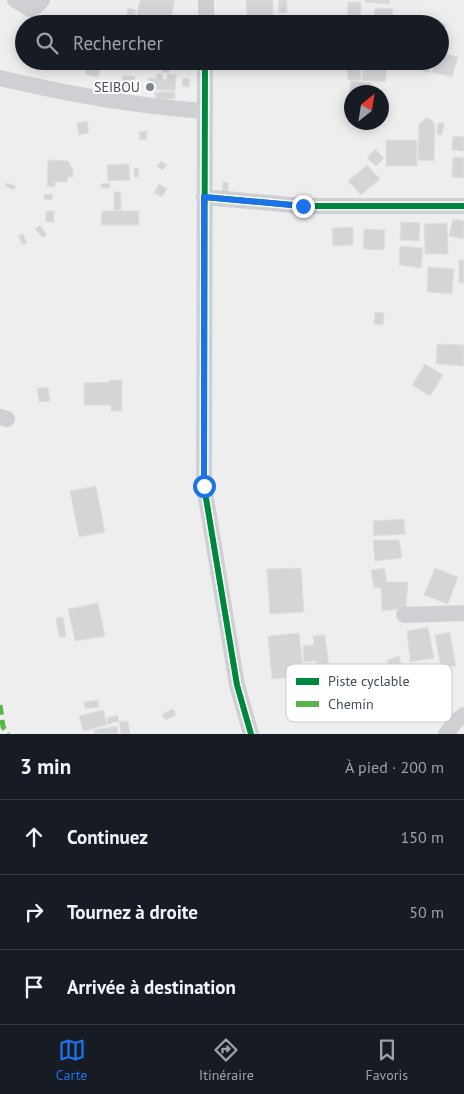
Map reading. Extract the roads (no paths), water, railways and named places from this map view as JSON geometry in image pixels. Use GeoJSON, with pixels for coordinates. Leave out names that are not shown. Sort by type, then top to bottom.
{"type":"FeatureCollection","features":[{"type":"Feature","properties":{"kind":"street"},"geometry":{"type":"LineString","coordinates":[[15,0],[30,9],[42,0]]}},
{"type":"Feature","properties":{"kind":"street"},"geometry":{"type":"LineString","coordinates":[[206,0],[206,15]]}},
{"type":"Feature","properties":{"kind":"street"},"geometry":{"type":"LineString","coordinates":[[205,70],[204,486],[237,685],[251,734]]}},
{"type":"Feature","properties":{"kind":"street"},"geometry":{"type":"LineString","coordinates":[[0,78],[48,89],[155,108],[204,111]]}},
{"type":"Feature","properties":{"kind":"street"},"geometry":{"type":"LineString","coordinates":[[204,197],[303,206],[464,206]]}},
{"type":"Feature","properties":{"kind":"street"},"geometry":{"type":"LineString","coordinates":[[404,615],[464,614]]}},
{"type":"Feature","properties":{"kind":"street"},"geometry":{"type":"LineString","coordinates":[[455,724],[464,706]]}},
{"type":"Feature","properties":{"kind":"place","name":"SEIBOU"},"geometry":{"type":"Point","coordinates":[150,87]}}]}
